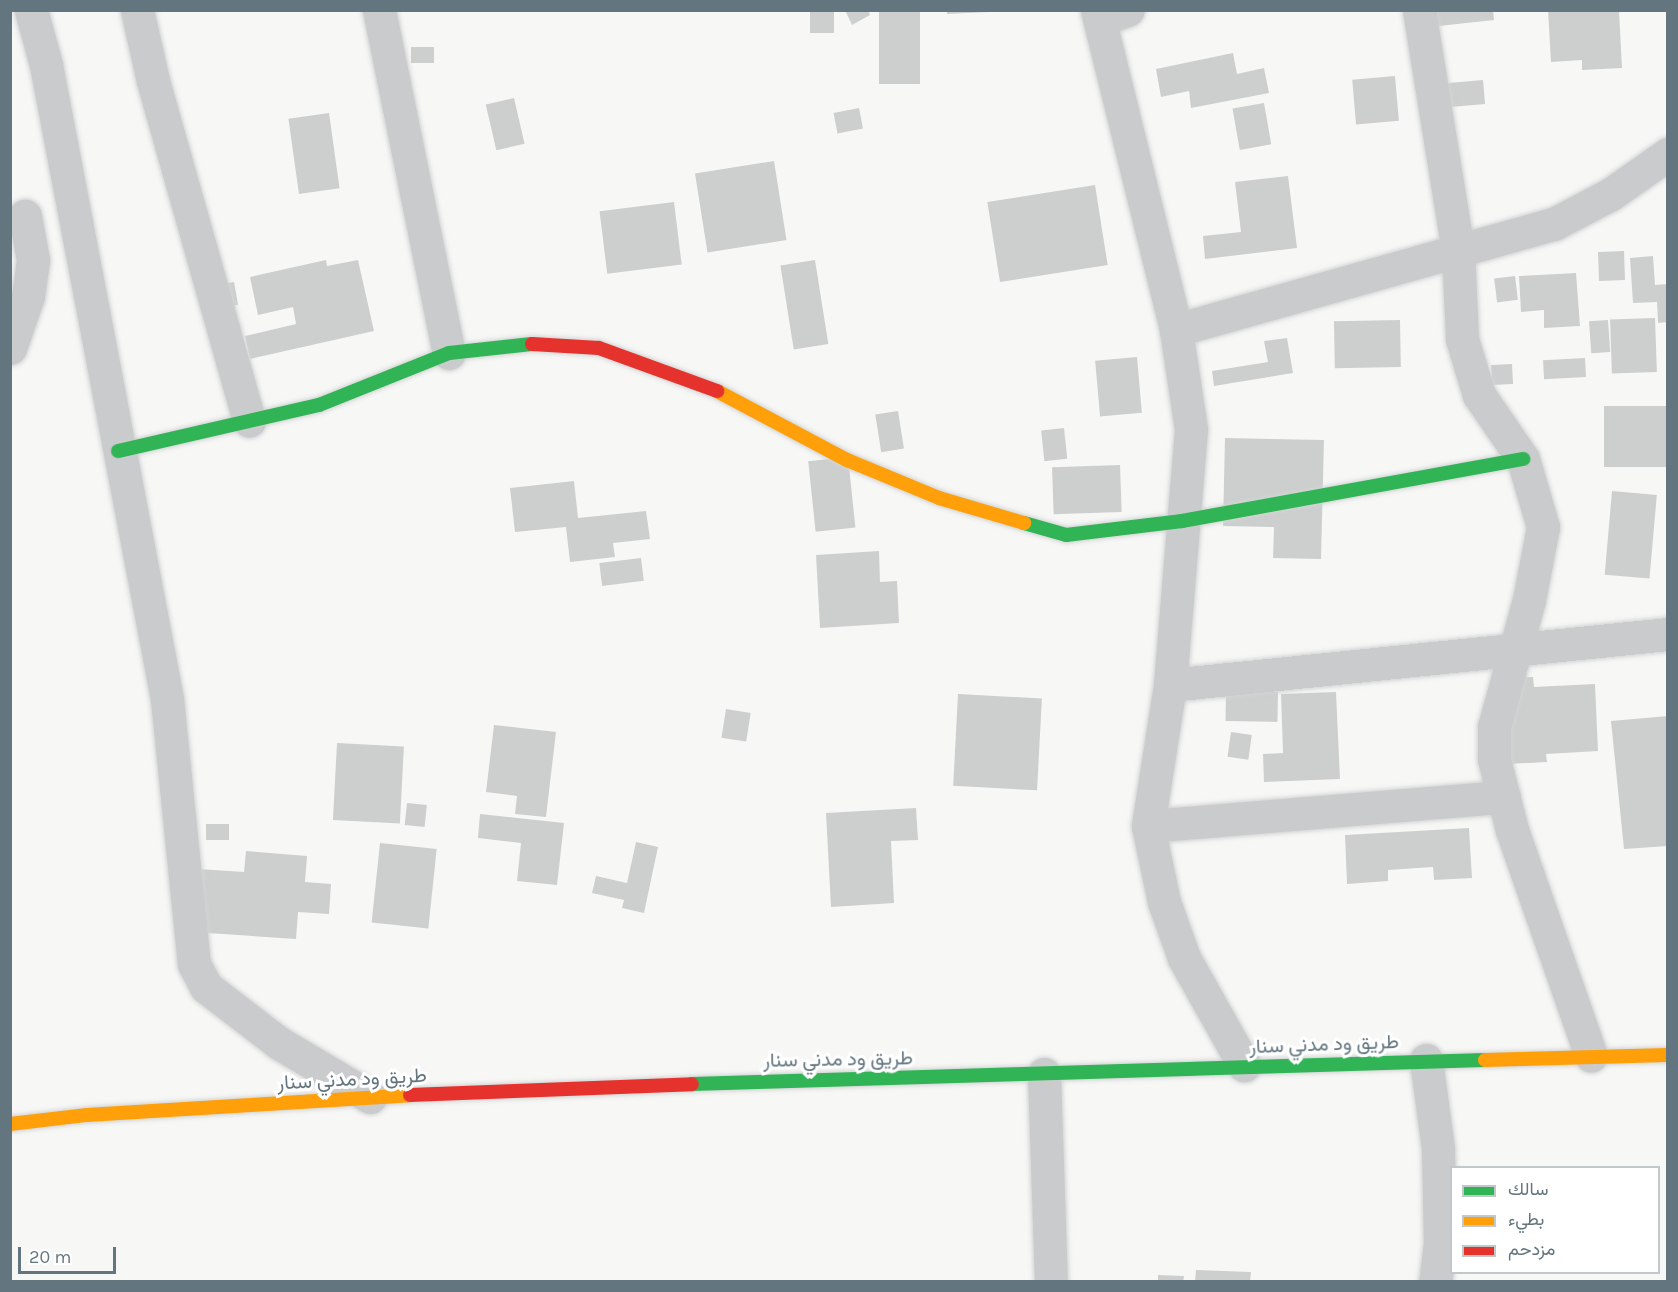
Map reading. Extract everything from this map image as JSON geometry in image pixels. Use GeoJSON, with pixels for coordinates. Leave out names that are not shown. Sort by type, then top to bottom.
{"type":"FeatureCollection","features":[{"type":"Feature","properties":{"kind":"main road"},"geometry":{"type":"LineString","coordinates":[[118,451],[319,405],[449,353],[522,343],[599,348],[718,391],[848,460],[939,498],[1065,535],[1182,521],[1523,459]]}},
{"type":"Feature","properties":{"kind":"main road","name":"طريق ود مدني سنار"},"geometry":{"type":"LineString","coordinates":[[10,1124],[87,1115],[370,1096],[1044,1074],[1244,1065],[1668,1054]]}},
{"type":"Feature","properties":{"kind":"street"},"geometry":{"type":"LineString","coordinates":[[31,10],[71,200],[167,699],[195,964],[206,987],[279,1043],[370,1096]]}},
{"type":"Feature","properties":{"kind":"street"},"geometry":{"type":"LineString","coordinates":[[137,10],[249,421]]}},
{"type":"Feature","properties":{"kind":"street"},"geometry":{"type":"LineString","coordinates":[[379,10],[449,353]]}},
{"type":"Feature","properties":{"kind":"street"},"geometry":{"type":"LineString","coordinates":[[1419,10],[1458,250],[1462,339],[1479,395],[1523,459],[1543,527],[1542,548],[1494,727],[1494,759],[1536,904],[1591,1056]]}},
{"type":"Feature","properties":{"kind":"street"},"geometry":{"type":"LineString","coordinates":[[1108,13],[1176,330],[1191,429],[1170,685],[1148,826],[1164,902],[1184,958],[1244,1065]]}},
{"type":"Feature","properties":{"kind":"street"},"geometry":{"type":"LineString","coordinates":[[1176,330],[1554,224],[1611,194],[1668,154]]}},
{"type":"Feature","properties":{"kind":"street"},"geometry":{"type":"LineString","coordinates":[[10,348],[28,296],[33,260],[18,219],[71,200]]}},
{"type":"Feature","properties":{"kind":"street"},"geometry":{"type":"LineString","coordinates":[[1170,685],[1517,647],[1668,634]]}},
{"type":"Feature","properties":{"kind":"street"},"geometry":{"type":"LineString","coordinates":[[1148,826],[1504,797]]}},
{"type":"Feature","properties":{"kind":"street"},"geometry":{"type":"LineString","coordinates":[[1426,1060],[1438,1149],[1440,1243],[1435,1281]]}},
{"type":"Feature","properties":{"kind":"street"},"geometry":{"type":"LineString","coordinates":[[1044,1074],[1051,1281]]}},
{"type":"Feature","properties":{"kind":"building"},"geometry":{"type":"Polygon","coordinates":[[[810,10],[834,10],[834,33],[810,33],[810,10]]]}},
{"type":"Feature","properties":{"kind":"building"},"geometry":{"type":"Polygon","coordinates":[[[845,10],[868,10],[870,15],[852,25],[845,10]]]}},
{"type":"Feature","properties":{"kind":"building"},"geometry":{"type":"Polygon","coordinates":[[[879,10],[920,10],[920,84],[879,84],[879,10]]]}},
{"type":"Feature","properties":{"kind":"building"},"geometry":{"type":"Polygon","coordinates":[[[947,10],[989,10],[989,12],[947,14],[947,10]]]}},
{"type":"Feature","properties":{"kind":"building"},"geometry":{"type":"Polygon","coordinates":[[[1429,10],[1493,10],[1494,20],[1430,27],[1429,10]]]}},
{"type":"Feature","properties":{"kind":"building"},"geometry":{"type":"Polygon","coordinates":[[[1548,10],[1619,10],[1622,68],[1582,70],[1582,60],[1551,62],[1548,10]]]}},
{"type":"Feature","properties":{"kind":"building"},"geometry":{"type":"Polygon","coordinates":[[[411,47],[434,47],[434,63],[411,63],[411,47]]]}},
{"type":"Feature","properties":{"kind":"building"},"geometry":{"type":"Polygon","coordinates":[[[1233,53],[1237,74],[1264,68],[1269,93],[1191,108],[1189,91],[1161,97],[1156,69],[1233,53]]]}},
{"type":"Feature","properties":{"kind":"building"},"geometry":{"type":"Polygon","coordinates":[[[1395,76],[1399,121],[1356,125],[1352,80],[1395,76]]]}},
{"type":"Feature","properties":{"kind":"building"},"geometry":{"type":"Polygon","coordinates":[[[1483,80],[1485,104],[1445,107],[1443,83],[1483,80]]]}},
{"type":"Feature","properties":{"kind":"building"},"geometry":{"type":"Polygon","coordinates":[[[514,98],[525,144],[496,150],[486,105],[514,98]]]}},
{"type":"Feature","properties":{"kind":"building"},"geometry":{"type":"Polygon","coordinates":[[[1264,103],[1271,144],[1240,150],[1232,109],[1264,103]]]}},
{"type":"Feature","properties":{"kind":"building"},"geometry":{"type":"Polygon","coordinates":[[[859,108],[863,129],[837,134],[833,113],[859,108]]]}},
{"type":"Feature","properties":{"kind":"building"},"geometry":{"type":"Polygon","coordinates":[[[329,113],[340,188],[299,194],[288,119],[329,113]]]}},
{"type":"Feature","properties":{"kind":"building"},"geometry":{"type":"Polygon","coordinates":[[[774,161],[787,240],[707,253],[695,174],[774,161]]]}},
{"type":"Feature","properties":{"kind":"building"},"geometry":{"type":"Polygon","coordinates":[[[1288,176],[1297,248],[1205,259],[1203,236],[1241,232],[1235,182],[1288,176]]]}},
{"type":"Feature","properties":{"kind":"building"},"geometry":{"type":"Polygon","coordinates":[[[1095,185],[1108,265],[1000,282],[987,202],[1095,185]]]}},
{"type":"Feature","properties":{"kind":"building"},"geometry":{"type":"Polygon","coordinates":[[[674,202],[682,265],[607,274],[600,211],[674,202]]]}},
{"type":"Feature","properties":{"kind":"building"},"geometry":{"type":"Polygon","coordinates":[[[1624,251],[1625,280],[1599,281],[1598,252],[1624,251]]]}},
{"type":"Feature","properties":{"kind":"building"},"geometry":{"type":"Polygon","coordinates":[[[1653,256],[1655,285],[1668,284],[1668,322],[1658,323],[1657,302],[1633,303],[1630,258],[1653,256]]]}},
{"type":"Feature","properties":{"kind":"building"},"geometry":{"type":"Polygon","coordinates":[[[326,260],[327,266],[358,260],[374,331],[250,359],[245,336],[296,324],[293,307],[258,315],[250,277],[326,260]]]}},
{"type":"Feature","properties":{"kind":"building"},"geometry":{"type":"Polygon","coordinates":[[[815,260],[828,344],[794,349],[780,265],[815,260]]]}},
{"type":"Feature","properties":{"kind":"building"},"geometry":{"type":"Polygon","coordinates":[[[1576,273],[1580,326],[1544,328],[1544,310],[1521,312],[1519,276],[1576,273]]]}},
{"type":"Feature","properties":{"kind":"building"},"geometry":{"type":"Polygon","coordinates":[[[1515,276],[1518,300],[1497,302],[1494,279],[1515,276]]]}},
{"type":"Feature","properties":{"kind":"building"},"geometry":{"type":"Polygon","coordinates":[[[234,282],[238,305],[219,308],[215,285],[234,282]]]}},
{"type":"Feature","properties":{"kind":"building"},"geometry":{"type":"Polygon","coordinates":[[[1655,318],[1657,372],[1612,374],[1610,320],[1655,318]]]}},
{"type":"Feature","properties":{"kind":"building"},"geometry":{"type":"Polygon","coordinates":[[[1400,320],[1401,367],[1335,368],[1334,321],[1400,320]]]}},
{"type":"Feature","properties":{"kind":"building"},"geometry":{"type":"Polygon","coordinates":[[[1608,320],[1610,352],[1591,353],[1589,321],[1608,320]]]}},
{"type":"Feature","properties":{"kind":"building"},"geometry":{"type":"Polygon","coordinates":[[[1287,338],[1293,373],[1214,386],[1212,371],[1268,362],[1264,341],[1287,338]]]}},
{"type":"Feature","properties":{"kind":"building"},"geometry":{"type":"Polygon","coordinates":[[[1137,357],[1142,413],[1100,416],[1095,361],[1137,357]]]}},
{"type":"Feature","properties":{"kind":"building"},"geometry":{"type":"Polygon","coordinates":[[[1585,358],[1586,377],[1544,379],[1543,360],[1585,358]]]}},
{"type":"Feature","properties":{"kind":"building"},"geometry":{"type":"Polygon","coordinates":[[[1512,364],[1513,384],[1492,385],[1491,365],[1512,364]]]}},
{"type":"Feature","properties":{"kind":"building"},"geometry":{"type":"Polygon","coordinates":[[[1604,406],[1668,406],[1668,467],[1604,467],[1604,406]]]}},
{"type":"Feature","properties":{"kind":"building"},"geometry":{"type":"Polygon","coordinates":[[[898,411],[904,449],[881,452],[875,415],[898,411]]]}},
{"type":"Feature","properties":{"kind":"building"},"geometry":{"type":"Polygon","coordinates":[[[1064,428],[1067,459],[1044,461],[1041,430],[1064,428]]]}},
{"type":"Feature","properties":{"kind":"building"},"geometry":{"type":"Polygon","coordinates":[[[1225,438],[1324,440],[1321,559],[1273,558],[1274,527],[1223,526],[1225,438]]]}},
{"type":"Feature","properties":{"kind":"building"},"geometry":{"type":"Polygon","coordinates":[[[848,457],[855,528],[816,532],[808,461],[848,457]]]}},
{"type":"Feature","properties":{"kind":"building"},"geometry":{"type":"Polygon","coordinates":[[[1120,465],[1122,512],[1054,514],[1052,467],[1120,465]]]}},
{"type":"Feature","properties":{"kind":"building"},"geometry":{"type":"Polygon","coordinates":[[[574,481],[578,518],[646,511],[650,539],[613,543],[615,557],[570,562],[566,527],[515,532],[510,488],[574,481]]]}},
{"type":"Feature","properties":{"kind":"building"},"geometry":{"type":"Polygon","coordinates":[[[1612,491],[1657,495],[1650,579],[1605,575],[1612,491]]]}},
{"type":"Feature","properties":{"kind":"building"},"geometry":{"type":"Polygon","coordinates":[[[879,551],[880,582],[897,581],[899,623],[820,628],[816,555],[879,551]]]}},
{"type":"Feature","properties":{"kind":"building"},"geometry":{"type":"Polygon","coordinates":[[[641,558],[644,581],[602,586],[599,563],[641,558]]]}},
{"type":"Feature","properties":{"kind":"building"},"geometry":{"type":"Polygon","coordinates":[[[1533,677],[1534,687],[1595,684],[1598,751],[1546,754],[1547,762],[1508,764],[1503,678],[1533,677]]]}},
{"type":"Feature","properties":{"kind":"building"},"geometry":{"type":"Polygon","coordinates":[[[1226,691],[1278,692],[1277,722],[1225,721],[1226,691]]]}},
{"type":"Feature","properties":{"kind":"building"},"geometry":{"type":"Polygon","coordinates":[[[1336,692],[1340,779],[1264,782],[1263,754],[1283,753],[1281,694],[1336,692]]]}},
{"type":"Feature","properties":{"kind":"building"},"geometry":{"type":"Polygon","coordinates":[[[958,694],[1042,698],[1037,790],[953,786],[958,694]]]}},
{"type":"Feature","properties":{"kind":"building"},"geometry":{"type":"Polygon","coordinates":[[[726,709],[751,713],[746,742],[721,738],[726,709]]]}},
{"type":"Feature","properties":{"kind":"building"},"geometry":{"type":"Polygon","coordinates":[[[1668,716],[1668,846],[1624,849],[1611,721],[1668,716]]]}},
{"type":"Feature","properties":{"kind":"building"},"geometry":{"type":"Polygon","coordinates":[[[494,725],[556,732],[546,817],[515,814],[517,796],[486,792],[494,725]]]}},
{"type":"Feature","properties":{"kind":"building"},"geometry":{"type":"Polygon","coordinates":[[[1231,732],[1252,735],[1248,760],[1228,757],[1231,732]]]}},
{"type":"Feature","properties":{"kind":"building"},"geometry":{"type":"Polygon","coordinates":[[[337,743],[404,747],[400,823],[333,820],[337,743]]]}},
{"type":"Feature","properties":{"kind":"building"},"geometry":{"type":"Polygon","coordinates":[[[407,803],[427,805],[425,827],[405,825],[407,803]]]}},
{"type":"Feature","properties":{"kind":"building"},"geometry":{"type":"Polygon","coordinates":[[[916,808],[918,840],[891,841],[894,903],[831,907],[826,813],[916,808]]]}},
{"type":"Feature","properties":{"kind":"building"},"geometry":{"type":"Polygon","coordinates":[[[480,814],[564,823],[557,885],[517,881],[521,843],[478,838],[480,814]]]}},
{"type":"Feature","properties":{"kind":"building"},"geometry":{"type":"Polygon","coordinates":[[[206,824],[229,824],[229,840],[206,840],[206,824]]]}},
{"type":"Feature","properties":{"kind":"building"},"geometry":{"type":"Polygon","coordinates":[[[1469,828],[1472,878],[1434,880],[1433,867],[1388,870],[1388,881],[1347,884],[1345,835],[1469,828]]]}},
{"type":"Feature","properties":{"kind":"building"},"geometry":{"type":"Polygon","coordinates":[[[636,842],[658,847],[644,913],[622,908],[624,900],[592,893],[596,876],[627,883],[636,842]]]}},
{"type":"Feature","properties":{"kind":"building"},"geometry":{"type":"Polygon","coordinates":[[[380,843],[437,849],[428,929],[372,923],[380,843]]]}},
{"type":"Feature","properties":{"kind":"building"},"geometry":{"type":"Polygon","coordinates":[[[246,851],[307,856],[305,882],[331,884],[329,914],[298,912],[296,939],[193,932],[198,869],[244,872],[246,851]]]}},
{"type":"Feature","properties":{"kind":"building"},"geometry":{"type":"Polygon","coordinates":[[[1196,1270],[1251,1272],[1250,1282],[1195,1282],[1196,1270]]]}},
{"type":"Feature","properties":{"kind":"building"},"geometry":{"type":"Polygon","coordinates":[[[1158,1275],[1184,1276],[1183,1282],[1158,1282],[1158,1275]]]}},
{"type":"Feature","properties":{"kind":"traffic: fast"},"geometry":{"type":"LineString","coordinates":[[118,451],[319,405],[449,353],[532,344]]}},
{"type":"Feature","properties":{"kind":"traffic: fast"},"geometry":{"type":"LineString","coordinates":[[1024,523],[1066,535],[1182,521],[1523,459]]}},
{"type":"Feature","properties":{"kind":"traffic: fast"},"geometry":{"type":"LineString","coordinates":[[692,1084],[1485,1060]]}},
{"type":"Feature","properties":{"kind":"traffic: slow"},"geometry":{"type":"LineString","coordinates":[[717,391],[847,460],[939,498],[1024,523]]}},
{"type":"Feature","properties":{"kind":"traffic: slow"},"geometry":{"type":"LineString","coordinates":[[1485,1060],[1668,1055]]}},
{"type":"Feature","properties":{"kind":"traffic: slow"},"geometry":{"type":"LineString","coordinates":[[10,1124],[87,1115],[410,1095]]}},
{"type":"Feature","properties":{"kind":"traffic: jam"},"geometry":{"type":"LineString","coordinates":[[532,344],[599,348],[717,391]]}},
{"type":"Feature","properties":{"kind":"traffic: jam"},"geometry":{"type":"LineString","coordinates":[[410,1095],[692,1084]]}}]}
